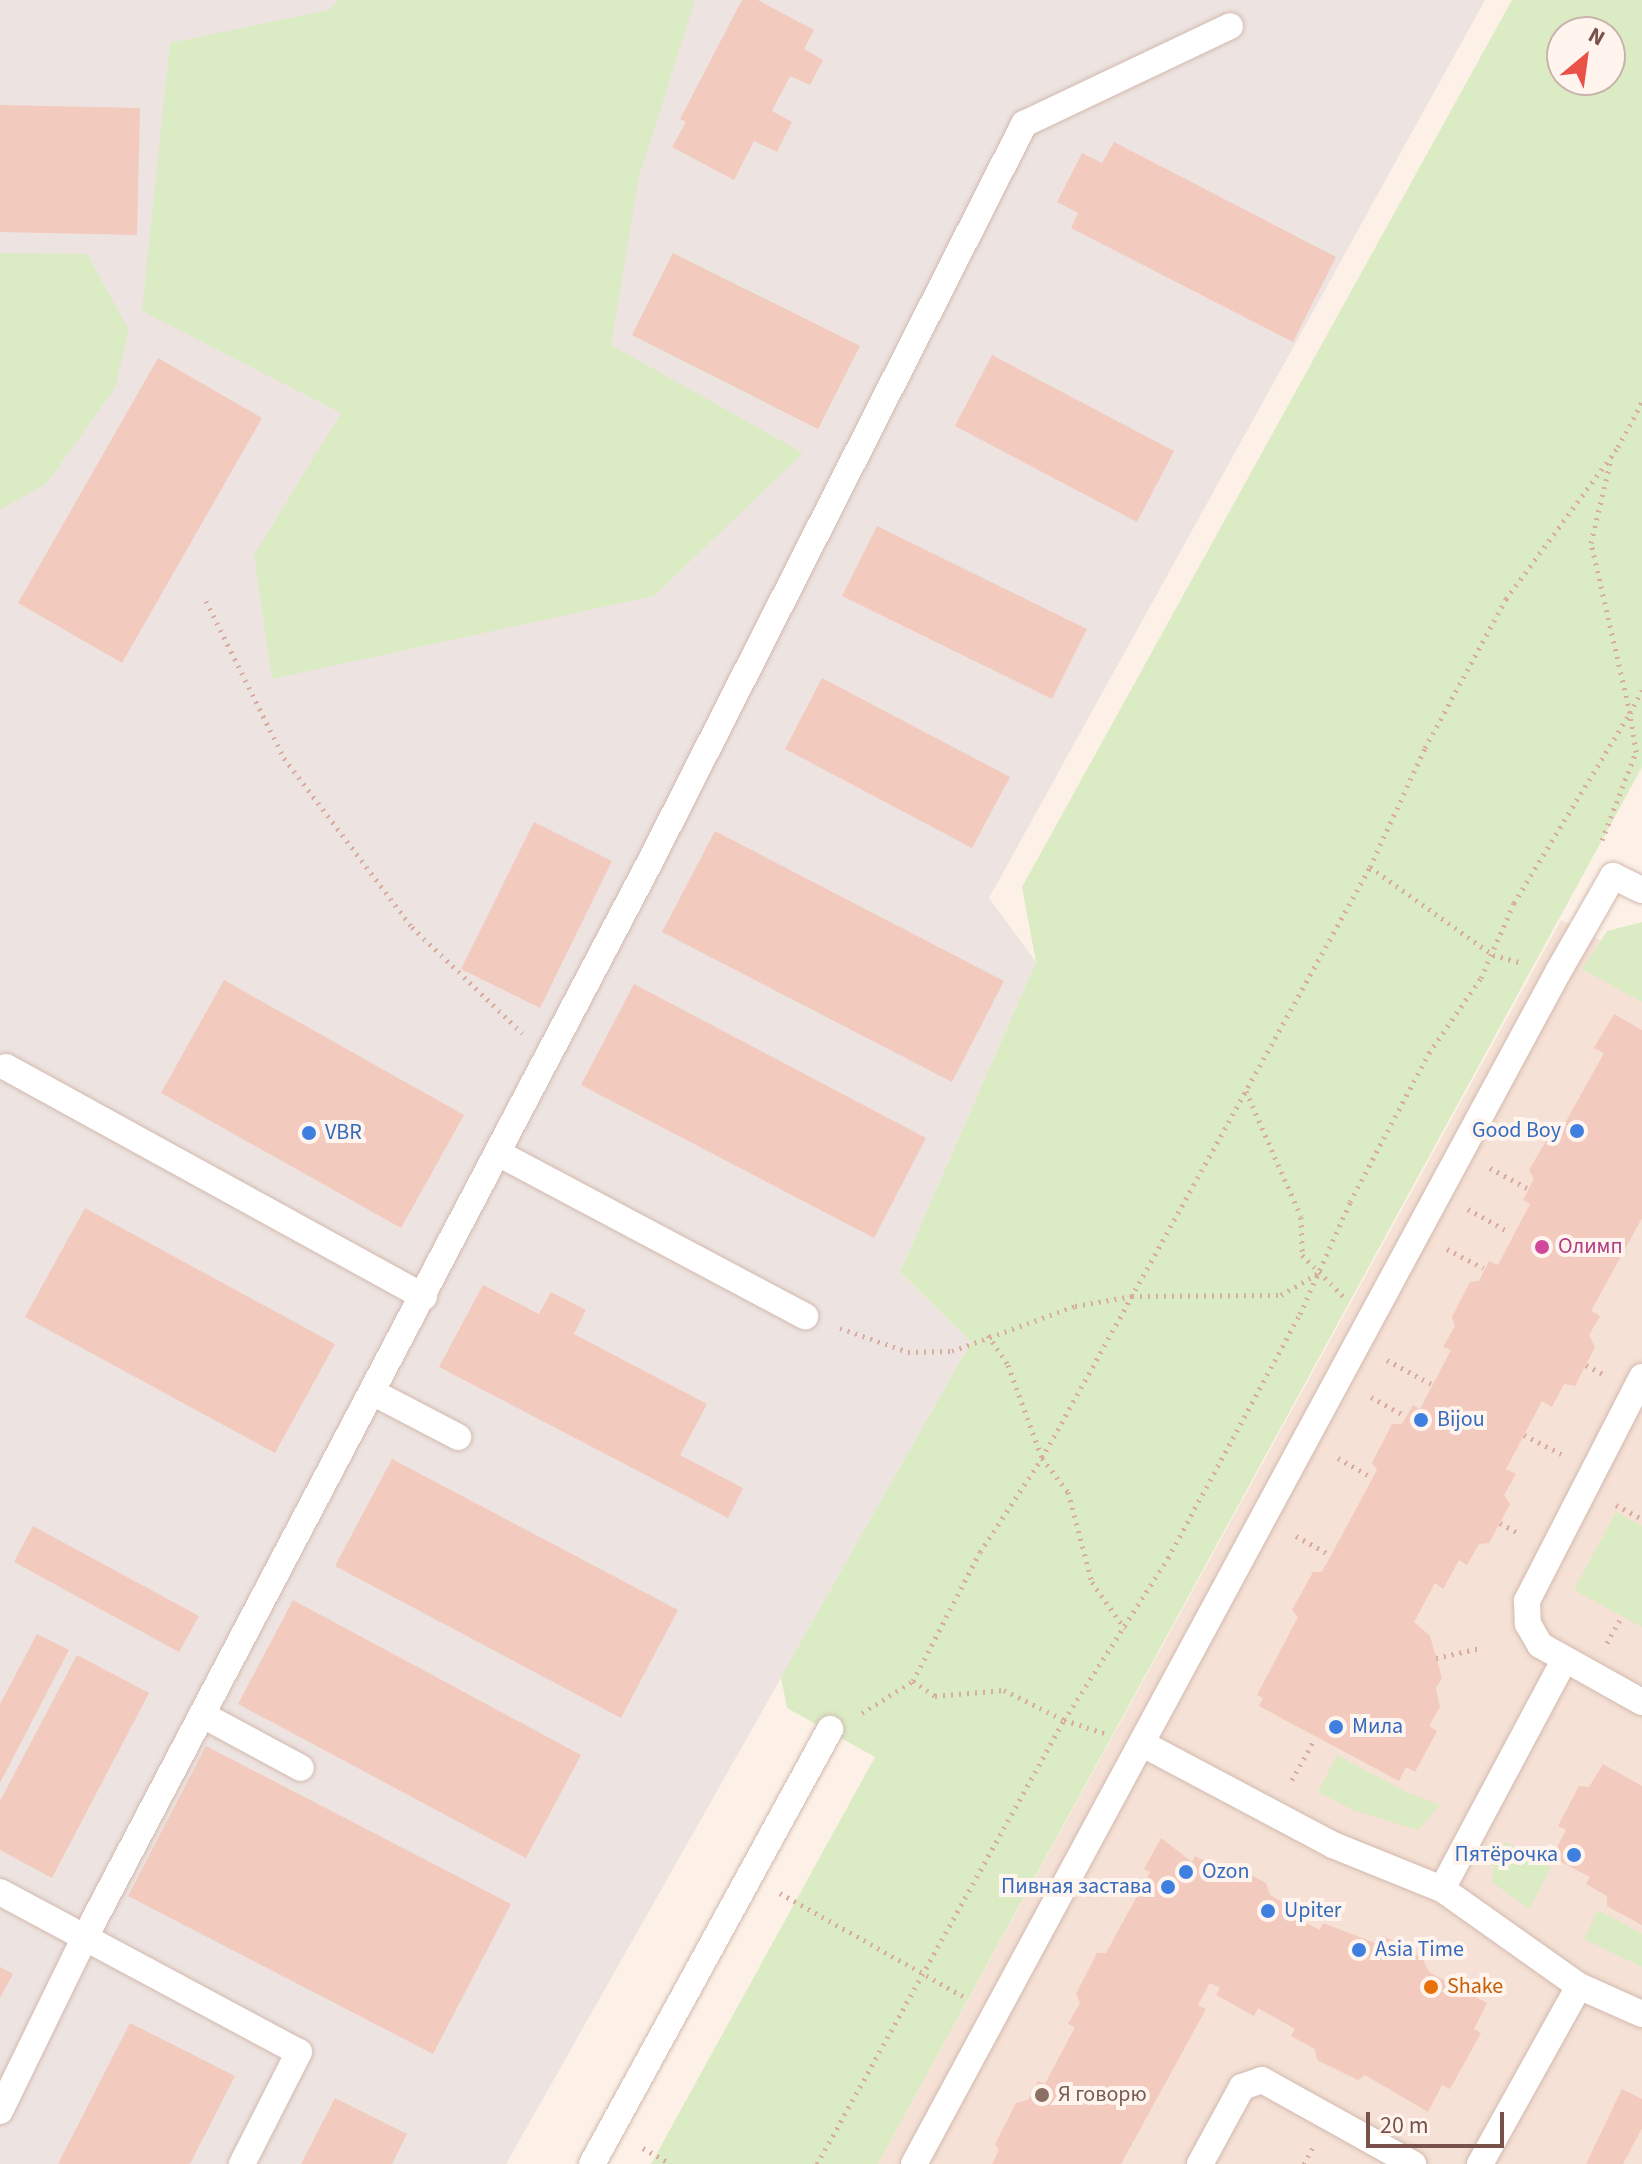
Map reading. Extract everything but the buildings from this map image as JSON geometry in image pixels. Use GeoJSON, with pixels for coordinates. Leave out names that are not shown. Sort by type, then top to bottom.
{"type":"FeatureCollection","features":[{"type":"Feature","properties":{"kind":"lane"},"geometry":{"type":"LineString","coordinates":[[0,2111],[84,1939],[424,1297],[1024,124],[1230,26]]}},
{"type":"Feature","properties":{"kind":"lane"},"geometry":{"type":"LineString","coordinates":[[914,2164],[1558,972],[1613,876],[1642,890]]}},
{"type":"Feature","properties":{"kind":"lane"},"geometry":{"type":"LineString","coordinates":[[6,1067],[424,1297]]}},
{"type":"Feature","properties":{"kind":"lane"},"geometry":{"type":"LineString","coordinates":[[498,1153],[805,1316]]}},
{"type":"Feature","properties":{"kind":"lane"},"geometry":{"type":"LineString","coordinates":[[1642,1377],[1527,1601],[1528,1624],[1540,1645],[1563,1662],[1642,1702]]}},
{"type":"Feature","properties":{"kind":"lane"},"geometry":{"type":"LineString","coordinates":[[374,1393],[458,1437]]}},
{"type":"Feature","properties":{"kind":"lane"},"geometry":{"type":"LineString","coordinates":[[1442,1889],[1563,1662]]}},
{"type":"Feature","properties":{"kind":"lane"},"geometry":{"type":"LineString","coordinates":[[203,1715],[301,1768]]}},
{"type":"Feature","properties":{"kind":"lane"},"geometry":{"type":"LineString","coordinates":[[592,2164],[830,1729]]}},
{"type":"Feature","properties":{"kind":"lane"},"geometry":{"type":"LineString","coordinates":[[1143,1744],[1333,1845],[1442,1889],[1579,1986],[1642,2014]]}},
{"type":"Feature","properties":{"kind":"lane"},"geometry":{"type":"LineString","coordinates":[[0,1892],[299,2052],[242,2164]]}},
{"type":"Feature","properties":{"kind":"lane"},"geometry":{"type":"LineString","coordinates":[[1480,2164],[1579,1986]]}},
{"type":"Feature","properties":{"kind":"lane"},"geometry":{"type":"LineString","coordinates":[[1200,2164],[1242,2087],[1262,2080],[1413,2164]]}},
{"type":"Feature","properties":{"kind":"path"},"geometry":{"type":"LineString","coordinates":[[830,1729],[913,1681],[980,1552],[1042,1458],[1370,867],[1425,748],[1506,599],[1612,455],[1642,402]]}},
{"type":"Feature","properties":{"kind":"path"},"geometry":{"type":"LineString","coordinates":[[1612,455],[1591,543],[1636,752],[1602,839],[1613,876]]}},
{"type":"Feature","properties":{"kind":"path"},"geometry":{"type":"LineString","coordinates":[[206,601],[284,758],[412,927],[546,1056]]}},
{"type":"Feature","properties":{"kind":"path"},"geometry":{"type":"LineString","coordinates":[[817,2164],[1064,1720],[1125,1629],[1319,1273],[1429,1053],[1493,955],[1514,903],[1642,690]]}},
{"type":"Feature","properties":{"kind":"path"},"geometry":{"type":"LineString","coordinates":[[1370,867],[1493,955],[1558,972]]}},
{"type":"Feature","properties":{"kind":"path"},"geometry":{"type":"LineString","coordinates":[[1245,1090],[1301,1217],[1302,1255],[1370,1322]]}},
{"type":"Feature","properties":{"kind":"path"},"geometry":{"type":"LineString","coordinates":[[1489,1168],[1527,1188]]}},
{"type":"Feature","properties":{"kind":"path"},"geometry":{"type":"LineString","coordinates":[[1467,1209],[1509,1232]]}},
{"type":"Feature","properties":{"kind":"path"},"geometry":{"type":"LineString","coordinates":[[1446,1248],[1483,1268]]}},
{"type":"Feature","properties":{"kind":"path"},"geometry":{"type":"LineString","coordinates":[[805,1316],[908,1352],[952,1351],[988,1335],[1075,1306],[1132,1296],[1281,1295],[1319,1273]]}},
{"type":"Feature","properties":{"kind":"path"},"geometry":{"type":"LineString","coordinates":[[988,1335],[1008,1365],[1042,1458],[1068,1492],[1092,1582],[1125,1629]]}},
{"type":"Feature","properties":{"kind":"path"},"geometry":{"type":"LineString","coordinates":[[1386,1359],[1433,1385]]}},
{"type":"Feature","properties":{"kind":"path"},"geometry":{"type":"LineString","coordinates":[[1586,1365],[1609,1377]]}},
{"type":"Feature","properties":{"kind":"path"},"geometry":{"type":"LineString","coordinates":[[1367,1394],[1403,1415]]}},
{"type":"Feature","properties":{"kind":"path"},"geometry":{"type":"LineString","coordinates":[[1524,1435],[1567,1457]]}},
{"type":"Feature","properties":{"kind":"path"},"geometry":{"type":"LineString","coordinates":[[1334,1456],[1368,1475]]}},
{"type":"Feature","properties":{"kind":"path"},"geometry":{"type":"LineString","coordinates":[[1500,1523],[1524,1536]]}},
{"type":"Feature","properties":{"kind":"path"},"geometry":{"type":"LineString","coordinates":[[1291,1534],[1327,1553]]}},
{"type":"Feature","properties":{"kind":"path"},"geometry":{"type":"LineString","coordinates":[[1436,1658],[1480,1648]]}},
{"type":"Feature","properties":{"kind":"path"},"geometry":{"type":"LineString","coordinates":[[913,1681],[935,1696],[1004,1690],[1064,1720],[1143,1744]]}},
{"type":"Feature","properties":{"kind":"path"},"geometry":{"type":"LineString","coordinates":[[1289,1785],[1313,1742]]}},
{"type":"Feature","properties":{"kind":"path"},"geometry":{"type":"LineString","coordinates":[[749,1875],[995,2014]]}},
{"type":"Feature","properties":{"kind":"shaded area"},"geometry":{"type":"Polygon","coordinates":[[[0,0],[1485,0],[989,898],[1036,962],[900,1272],[971,1342],[506,2164],[0,2164],[0,0]]]}},
{"type":"Feature","properties":{"kind":"shaded area"},"geometry":{"type":"Polygon","coordinates":[[[1561,920],[1642,962],[1642,2164],[878,2164],[1561,920]]]}},
{"type":"Feature","properties":{"kind":"green space"},"geometry":{"type":"Polygon","coordinates":[[[339,0],[695,0],[638,180],[611,345],[803,453],[654,596],[272,679],[254,555],[341,413],[142,311],[170,43],[329,10],[339,0]]]}},
{"type":"Feature","properties":{"kind":"green space"},"geometry":{"type":"Polygon","coordinates":[[[1512,0],[1642,0],[1642,767],[878,2164],[651,2164],[875,1757],[787,1708],[781,1677],[971,1342],[900,1272],[1036,962],[1022,887],[1512,0]]]}},
{"type":"Feature","properties":{"kind":"green space"},"geometry":{"type":"Polygon","coordinates":[[[0,253],[87,254],[129,330],[115,388],[47,483],[0,510],[0,253]]]}},
{"type":"Feature","properties":{"kind":"green space"},"geometry":{"type":"Polygon","coordinates":[[[1642,922],[1642,1002],[1582,969],[1607,931],[1642,922]]]}},
{"type":"Feature","properties":{"kind":"green space"},"geometry":{"type":"Polygon","coordinates":[[[1616,1512],[1642,1526],[1642,1627],[1574,1590],[1616,1512]]]}},
{"type":"Feature","properties":{"kind":"green space"},"geometry":{"type":"Polygon","coordinates":[[[1337,1755],[1404,1791],[1440,1805],[1418,1830],[1353,1810],[1318,1792],[1337,1755]]]}},
{"type":"Feature","properties":{"kind":"green space"},"geometry":{"type":"Polygon","coordinates":[[[1505,1842],[1551,1867],[1529,1909],[1492,1882],[1493,1865],[1505,1842]]]}},
{"type":"Feature","properties":{"kind":"green space"},"geometry":{"type":"Polygon","coordinates":[[[1598,1910],[1642,1934],[1642,1967],[1584,1939],[1598,1910]]]}},
{"type":"Feature","properties":{"kind":"place","name":"Good Boy"},"geometry":{"type":"Point","coordinates":[1577,1131]}},
{"type":"Feature","properties":{"kind":"place","name":"VBR"},"geometry":{"type":"Point","coordinates":[309,1133]}},
{"type":"Feature","properties":{"kind":"place","name":"Олимп"},"geometry":{"type":"Point","coordinates":[1542,1247]}},
{"type":"Feature","properties":{"kind":"place","name":"Bijou"},"geometry":{"type":"Point","coordinates":[1421,1420]}},
{"type":"Feature","properties":{"kind":"place","name":"Мила"},"geometry":{"type":"Point","coordinates":[1336,1727]}},
{"type":"Feature","properties":{"kind":"place","name":"Пятёрочка"},"geometry":{"type":"Point","coordinates":[1574,1855]}},
{"type":"Feature","properties":{"kind":"place","name":"Ozon"},"geometry":{"type":"Point","coordinates":[1186,1872]}},
{"type":"Feature","properties":{"kind":"place","name":"Пивная застава"},"geometry":{"type":"Point","coordinates":[1168,1887]}},
{"type":"Feature","properties":{"kind":"place","name":"Upiter"},"geometry":{"type":"Point","coordinates":[1268,1911]}},
{"type":"Feature","properties":{"kind":"place","name":"Asia Time"},"geometry":{"type":"Point","coordinates":[1359,1950]}},
{"type":"Feature","properties":{"kind":"place","name":"Shake"},"geometry":{"type":"Point","coordinates":[1431,1987]}},
{"type":"Feature","properties":{"kind":"place","name":"Я говорю"},"geometry":{"type":"Point","coordinates":[1042,2095]}}]}
